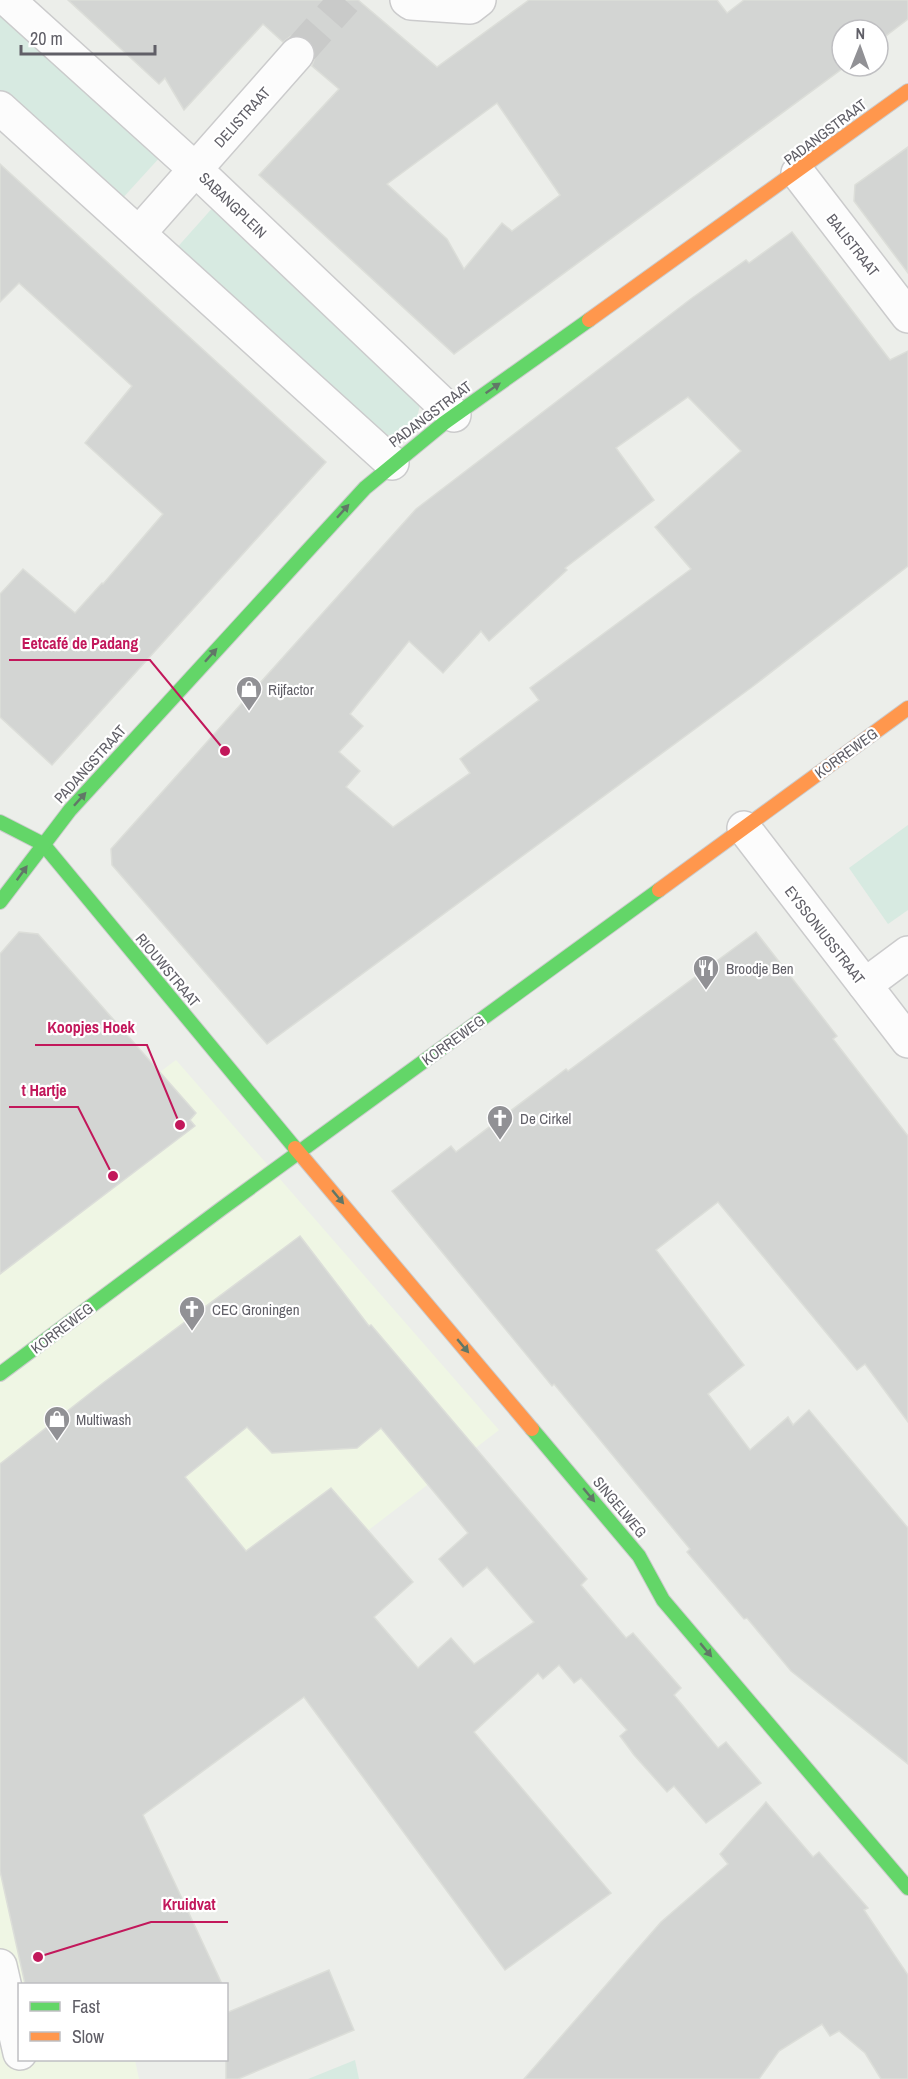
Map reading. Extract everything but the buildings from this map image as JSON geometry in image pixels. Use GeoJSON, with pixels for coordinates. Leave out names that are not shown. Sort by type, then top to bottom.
{"type":"FeatureCollection","features":[{"type":"Feature","properties":{"kind":"street","name":"SABANGPLEIN"},"geometry":{"type":"LineString","coordinates":[[8,0],[195,169],[454,415]]}},
{"type":"Feature","properties":{"kind":"street"},"geometry":{"type":"LineString","coordinates":[[407,0],[411,3],[470,7],[479,0]]}},
{"type":"Feature","properties":{"kind":"street","name":"DELISTRAAT"},"geometry":{"type":"LineString","coordinates":[[139,233],[297,54]]}},
{"type":"Feature","properties":{"kind":"street","name":"PADANGSTRAAT"},"geometry":{"type":"LineString","coordinates":[[0,902],[78,801],[365,488],[392,463],[454,415],[798,173],[908,91]]}},
{"type":"Feature","properties":{"kind":"street"},"geometry":{"type":"LineString","coordinates":[[0,108],[392,463]]}},
{"type":"Feature","properties":{"kind":"street","name":"BALISTRAAT"},"geometry":{"type":"LineString","coordinates":[[798,173],[908,316]]}},
{"type":"Feature","properties":{"kind":"street","name":"KORREWEG"},"geometry":{"type":"LineString","coordinates":[[0,1374],[908,708]]}},
{"type":"Feature","properties":{"kind":"street","name":"RIOUWSTRAAT"},"geometry":{"type":"LineString","coordinates":[[0,822],[43,844],[300,1152]]}},
{"type":"Feature","properties":{"kind":"street","name":"EYSSONIUSSTRAAT"},"geometry":{"type":"LineString","coordinates":[[744,828],[908,1041]]}},
{"type":"Feature","properties":{"kind":"street"},"geometry":{"type":"LineString","coordinates":[[865,985],[908,953]]}},
{"type":"Feature","properties":{"kind":"street","name":"SINGELWEG"},"geometry":{"type":"LineString","coordinates":[[300,1152],[639,1556],[663,1600],[908,1888]]}},
{"type":"Feature","properties":{"kind":"street"},"geometry":{"type":"LineString","coordinates":[[0,1966],[18,2044]]}},
{"type":"Feature","properties":{"kind":"street"},"geometry":{"type":"LineString","coordinates":[[21,2061],[25,2079]]}},
{"type":"Feature","properties":{"kind":"shaded area"},"geometry":{"type":"Polygon","coordinates":[[[0,8],[161,156],[120,201],[0,92],[0,8]]]}},
{"type":"Feature","properties":{"kind":"shaded area"},"geometry":{"type":"Polygon","coordinates":[[[215,205],[420,405],[417,418],[397,435],[377,435],[174,251],[215,205]]]}},
{"type":"Feature","properties":{"kind":"shaded area"},"geometry":{"type":"Polygon","coordinates":[[[908,825],[908,910],[888,924],[849,868],[908,825]]]}},
{"type":"Feature","properties":{"kind":"shaded area"},"geometry":{"type":"Polygon","coordinates":[[[176,1060],[499,1430],[82,1750],[122,1983],[18,1983],[18,2061],[135,2061],[139,2079],[0,2079],[0,1191],[176,1060]]]}},
{"type":"Feature","properties":{"kind":"shaded area"},"geometry":{"type":"Polygon","coordinates":[[[355,2060],[359,2079],[308,2079],[355,2060]]]}},
{"type":"Feature","properties":{"kind":"tunnel"},"geometry":{"type":"LineString","coordinates":[[297,54],[345,0]]}},
{"type":"Feature","properties":{"kind":"traffic: fast"},"geometry":{"type":"LineString","coordinates":[[0,902],[70,810],[365,488],[444,423],[589,320]]}},
{"type":"Feature","properties":{"kind":"traffic: fast"},"geometry":{"type":"LineString","coordinates":[[0,822],[43,844],[295,1148]]}},
{"type":"Feature","properties":{"kind":"traffic: fast"},"geometry":{"type":"LineString","coordinates":[[0,1374],[221,1209],[659,890]]}},
{"type":"Feature","properties":{"kind":"traffic: fast"},"geometry":{"type":"LineString","coordinates":[[532,1429],[639,1556],[663,1600],[908,1888]]}},
{"type":"Feature","properties":{"kind":"traffic: slow"},"geometry":{"type":"LineString","coordinates":[[589,320],[908,91]]}},
{"type":"Feature","properties":{"kind":"traffic: slow"},"geometry":{"type":"LineString","coordinates":[[659,890],[908,708]]}},
{"type":"Feature","properties":{"kind":"traffic: slow"},"geometry":{"type":"LineString","coordinates":[[295,1148],[532,1429]]}},
{"type":"Feature","properties":{"kind":"place","name":"Rijfactor"},"geometry":{"type":"Point","coordinates":[249,712]}},
{"type":"Feature","properties":{"kind":"place","name":"Eetcafé de Padang"},"geometry":{"type":"Point","coordinates":[225,751]}},
{"type":"Feature","properties":{"kind":"place","name":"Broodje Ben"},"geometry":{"type":"Point","coordinates":[706,991]}},
{"type":"Feature","properties":{"kind":"place","name":"Koopjes Hoek"},"geometry":{"type":"Point","coordinates":[180,1125]}},
{"type":"Feature","properties":{"kind":"place","name":"De Cirkel"},"geometry":{"type":"Point","coordinates":[500,1141]}},
{"type":"Feature","properties":{"kind":"place","name":"t Hartje"},"geometry":{"type":"Point","coordinates":[113,1176]}},
{"type":"Feature","properties":{"kind":"place","name":"CEC Groningen"},"geometry":{"type":"Point","coordinates":[192,1332]}},
{"type":"Feature","properties":{"kind":"place","name":"Multiwash"},"geometry":{"type":"Point","coordinates":[57,1442]}},
{"type":"Feature","properties":{"kind":"place","name":"Kruidvat"},"geometry":{"type":"Point","coordinates":[38,1957]}}]}
